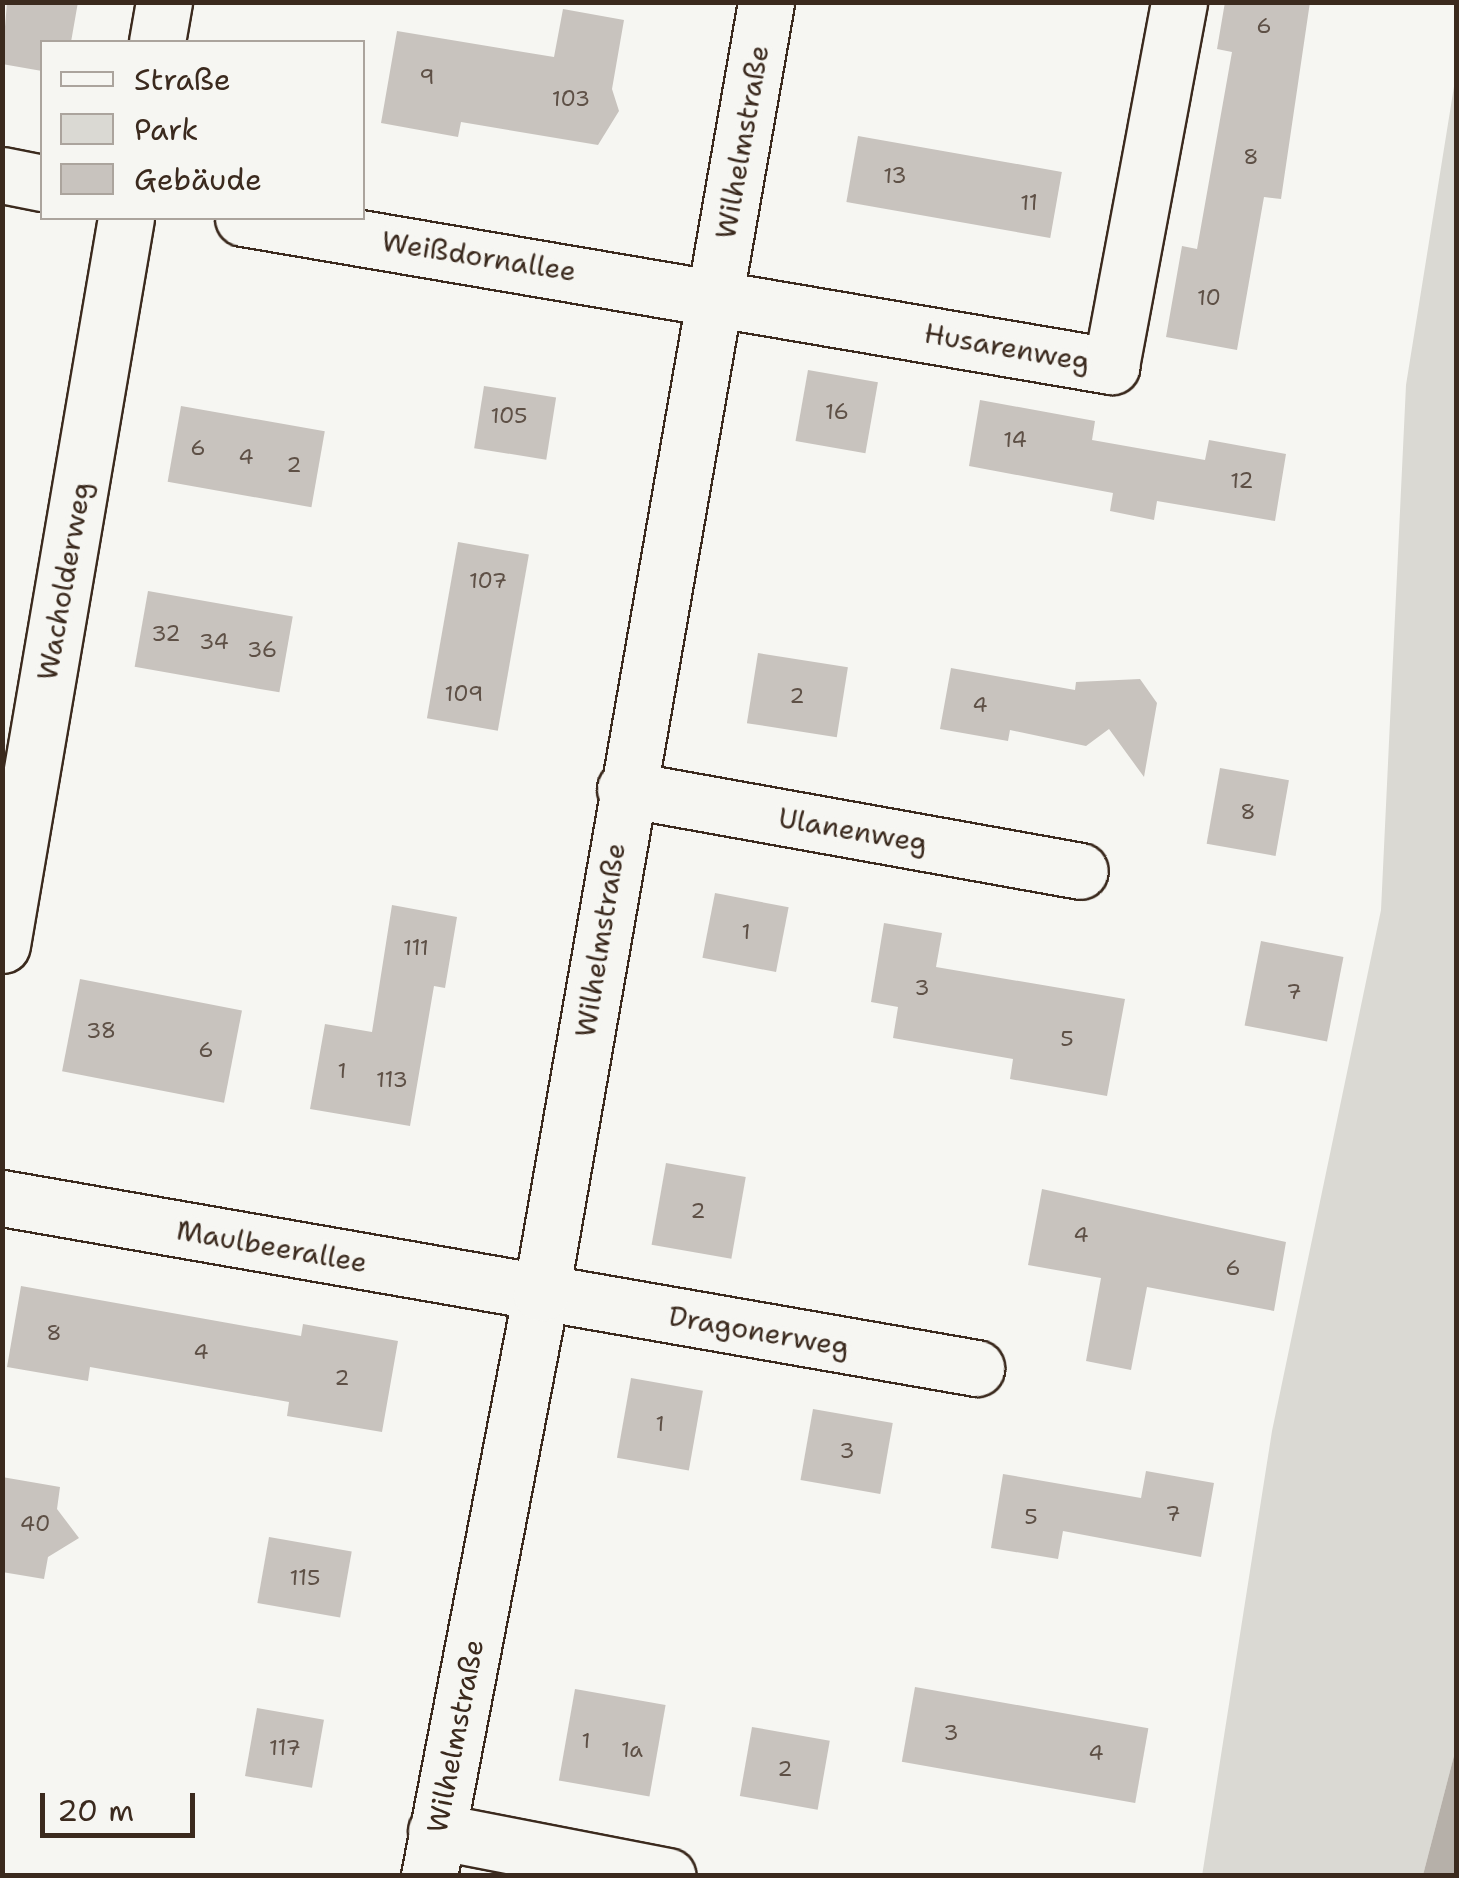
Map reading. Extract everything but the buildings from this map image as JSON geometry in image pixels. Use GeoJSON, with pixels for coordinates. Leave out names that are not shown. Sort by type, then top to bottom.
{"type":"FeatureCollection","features":[{"type":"Feature","properties":{"kind":"street"},"geometry":{"type":"LineString","coordinates":[[157,40],[164,2]]}},
{"type":"Feature","properties":{"kind":"street","name":"Wilhelmstraße"},"geometry":{"type":"LineString","coordinates":[[433,1853],[542,1294],[626,789],[766,2]]}},
{"type":"Feature","properties":{"kind":"street","name":"Husarenweg"},"geometry":{"type":"LineString","coordinates":[[716,294],[1111,366],[1179,2]]}},
{"type":"Feature","properties":{"kind":"street"},"geometry":{"type":"LineString","coordinates":[[2,175],[40,182]]}},
{"type":"Feature","properties":{"kind":"street","name":"Wacholderweg"},"geometry":{"type":"LineString","coordinates":[[2,945],[126,220]]}},
{"type":"Feature","properties":{"kind":"street","name":"Weißdornallee"},"geometry":{"type":"LineString","coordinates":[[255,220],[716,294]]}},
{"type":"Feature","properties":{"kind":"street","name":"Ulanenweg"},"geometry":{"type":"LineString","coordinates":[[626,789],[1080,871]]}},
{"type":"Feature","properties":{"kind":"street","name":"Maulbeerallee"},"geometry":{"type":"LineString","coordinates":[[2,1198],[542,1294]]}},
{"type":"Feature","properties":{"kind":"street","name":"Dragonerweg"},"geometry":{"type":"LineString","coordinates":[[542,1294],[976,1368]]}},
{"type":"Feature","properties":{"kind":"street"},"geometry":{"type":"LineString","coordinates":[[433,1853],[668,1876]]}},
{"type":"Feature","properties":{"kind":"green space"},"geometry":{"type":"Polygon","coordinates":[[[1456,74],[1456,1748],[1423,1875],[1202,1876],[1272,1431],[1381,910],[1406,385],[1456,74]]]}},
{"type":"Feature","properties":{"kind":"shaded area"},"geometry":{"type":"Polygon","coordinates":[[[1456,1748],[1456,1875],[1423,1875],[1456,1748]]]}}]}
